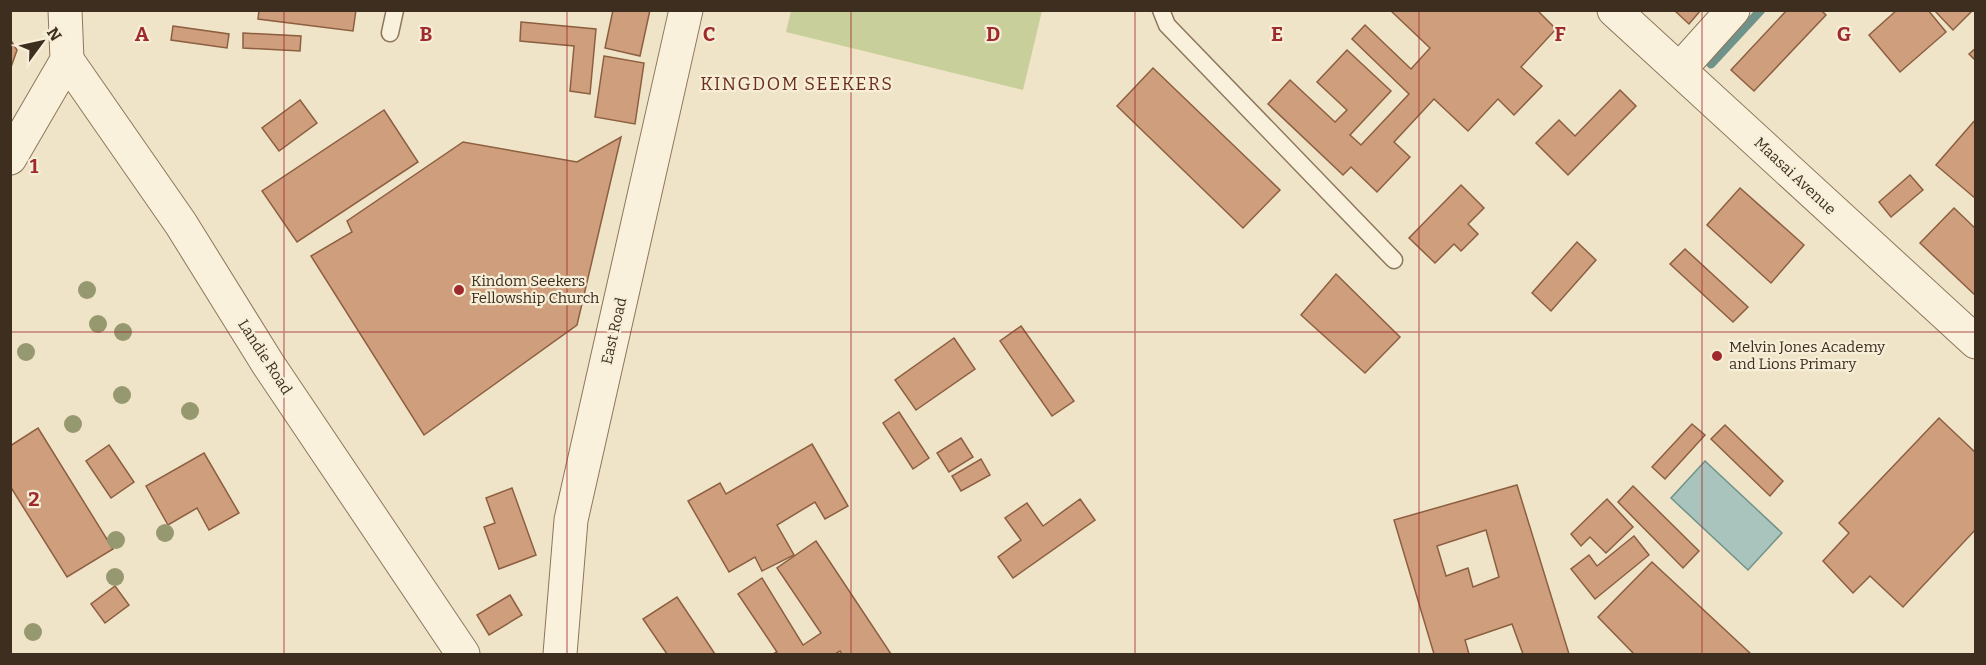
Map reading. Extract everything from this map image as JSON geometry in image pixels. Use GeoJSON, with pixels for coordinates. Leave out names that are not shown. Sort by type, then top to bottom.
{"type":"FeatureCollection","features":[{"type":"Feature","properties":{"kind":"street"},"geometry":{"type":"LineString","coordinates":[[10,158],[66,60],[65,10]]}},
{"type":"Feature","properties":{"kind":"street","name":"East Road"},"geometry":{"type":"LineString","coordinates":[[560,654],[571,520],[686,10]]}},
{"type":"Feature","properties":{"kind":"street","name":"Maasai Avenue"},"geometry":{"type":"LineString","coordinates":[[1614,10],[1976,342]]}},
{"type":"Feature","properties":{"kind":"street"},"geometry":{"type":"LineString","coordinates":[[1680,69],[1733,10]]}},
{"type":"Feature","properties":{"kind":"street","name":"Landie Road"},"geometry":{"type":"LineString","coordinates":[[66,60],[181,224],[268,364],[463,654]]}},
{"type":"Feature","properties":{"kind":"lane"},"geometry":{"type":"LineString","coordinates":[[390,33],[395,10]]}},
{"type":"Feature","properties":{"kind":"lane"},"geometry":{"type":"LineString","coordinates":[[1161,10],[1167,25],[1394,260]]}},
{"type":"Feature","properties":{"kind":"green space"},"geometry":{"type":"Polygon","coordinates":[[[791,10],[1042,11],[1023,90],[786,32],[791,10]]]}},
{"type":"Feature","properties":{"kind":"water"},"geometry":{"type":"Polygon","coordinates":[[[1705,461],[1782,533],[1748,570],[1671,498],[1705,461]]]}},
{"type":"Feature","properties":{"kind":"building"},"geometry":{"type":"Polygon","coordinates":[[[259,10],[356,10],[353,31],[258,19],[259,10]]]}},
{"type":"Feature","properties":{"kind":"building"},"geometry":{"type":"Polygon","coordinates":[[[613,10],[650,10],[640,56],[605,48],[613,10]]]}},
{"type":"Feature","properties":{"kind":"building"},"geometry":{"type":"Polygon","coordinates":[[[1390,10],[1537,10],[1556,29],[1521,67],[1542,86],[1514,115],[1498,99],[1468,131],[1434,99],[1394,142],[1410,157],[1377,192],[1351,167],[1343,175],[1268,104],[1290,80],[1335,122],[1347,110],[1317,82],[1347,50],[1391,91],[1350,135],[1361,145],[1409,94],[1352,39],[1365,25],[1411,69],[1430,48],[1390,10]]]}},
{"type":"Feature","properties":{"kind":"building"},"geometry":{"type":"Polygon","coordinates":[[[1674,10],[1701,10],[1689,24],[1674,10]]]}},
{"type":"Feature","properties":{"kind":"building"},"geometry":{"type":"Polygon","coordinates":[[[1787,10],[1821,10],[1826,15],[1754,91],[1731,70],[1787,10]]]}},
{"type":"Feature","properties":{"kind":"building"},"geometry":{"type":"Polygon","coordinates":[[[1897,10],[1928,10],[1946,32],[1900,72],[1869,35],[1897,10]]]}},
{"type":"Feature","properties":{"kind":"building"},"geometry":{"type":"Polygon","coordinates":[[[1934,10],[1973,10],[1953,30],[1934,10]]]}},
{"type":"Feature","properties":{"kind":"building"},"geometry":{"type":"Polygon","coordinates":[[[521,22],[596,29],[590,94],[570,91],[574,46],[520,41],[521,22]]]}},
{"type":"Feature","properties":{"kind":"building"},"geometry":{"type":"Polygon","coordinates":[[[173,26],[229,34],[227,48],[171,40],[173,26]]]}},
{"type":"Feature","properties":{"kind":"building"},"geometry":{"type":"Polygon","coordinates":[[[243,33],[301,36],[300,51],[243,48],[243,33]]]}},
{"type":"Feature","properties":{"kind":"building"},"geometry":{"type":"Polygon","coordinates":[[[10,39],[17,50],[10,70],[10,39]]]}},
{"type":"Feature","properties":{"kind":"building"},"geometry":{"type":"Polygon","coordinates":[[[1976,48],[1976,61],[1969,54],[1976,48]]]}},
{"type":"Feature","properties":{"kind":"building"},"geometry":{"type":"Polygon","coordinates":[[[604,56],[644,63],[635,124],[595,117],[604,56]]]}},
{"type":"Feature","properties":{"kind":"building"},"geometry":{"type":"Polygon","coordinates":[[[1153,68],[1280,190],[1243,228],[1117,106],[1153,68]]]}},
{"type":"Feature","properties":{"kind":"building"},"geometry":{"type":"Polygon","coordinates":[[[1620,90],[1636,106],[1568,175],[1536,143],[1559,120],[1575,136],[1620,90]]]}},
{"type":"Feature","properties":{"kind":"building"},"geometry":{"type":"Polygon","coordinates":[[[300,100],[317,123],[279,151],[262,128],[300,100]]]}},
{"type":"Feature","properties":{"kind":"building"},"geometry":{"type":"Polygon","coordinates":[[[384,110],[418,162],[297,242],[262,191],[384,110]]]}},
{"type":"Feature","properties":{"kind":"building"},"geometry":{"type":"Polygon","coordinates":[[[1976,119],[1976,199],[1936,165],[1976,119]]]}},
{"type":"Feature","properties":{"kind":"building","name":"Kindom Seekers Fellowship Church"},"geometry":{"type":"Polygon","coordinates":[[[621,137],[577,325],[424,435],[311,256],[352,232],[347,221],[463,142],[577,162],[621,137]]]}},
{"type":"Feature","properties":{"kind":"building"},"geometry":{"type":"Polygon","coordinates":[[[1910,175],[1923,190],[1891,217],[1879,202],[1910,175]]]}},
{"type":"Feature","properties":{"kind":"building"},"geometry":{"type":"Polygon","coordinates":[[[1461,185],[1484,208],[1468,224],[1478,234],[1461,251],[1454,244],[1435,263],[1409,238],[1461,185]]]}},
{"type":"Feature","properties":{"kind":"building"},"geometry":{"type":"Polygon","coordinates":[[[1740,188],[1804,245],[1771,283],[1707,225],[1740,188]]]}},
{"type":"Feature","properties":{"kind":"building"},"geometry":{"type":"Polygon","coordinates":[[[1954,208],[1976,229],[1976,296],[1920,243],[1954,208]]]}},
{"type":"Feature","properties":{"kind":"building"},"geometry":{"type":"Polygon","coordinates":[[[1577,242],[1596,260],[1551,311],[1532,293],[1577,242]]]}},
{"type":"Feature","properties":{"kind":"building"},"geometry":{"type":"Polygon","coordinates":[[[1685,249],[1748,307],[1733,322],[1670,264],[1685,249]]]}},
{"type":"Feature","properties":{"kind":"building"},"geometry":{"type":"Polygon","coordinates":[[[1336,274],[1400,337],[1365,373],[1301,315],[1336,274]]]}},
{"type":"Feature","properties":{"kind":"building"},"geometry":{"type":"Polygon","coordinates":[[[1021,326],[1074,401],[1052,416],[1000,341],[1021,326]]]}},
{"type":"Feature","properties":{"kind":"building"},"geometry":{"type":"Polygon","coordinates":[[[954,338],[975,369],[916,410],[895,380],[954,338]]]}},
{"type":"Feature","properties":{"kind":"building"},"geometry":{"type":"Polygon","coordinates":[[[899,412],[929,458],[913,469],[883,423],[899,412]]]}},
{"type":"Feature","properties":{"kind":"building"},"geometry":{"type":"Polygon","coordinates":[[[1939,418],[1976,453],[1976,529],[1903,607],[1870,576],[1853,593],[1823,561],[1849,533],[1839,523],[1939,418]]]}},
{"type":"Feature","properties":{"kind":"building"},"geometry":{"type":"Polygon","coordinates":[[[1692,424],[1705,435],[1665,479],[1652,467],[1692,424]]]}},
{"type":"Feature","properties":{"kind":"building"},"geometry":{"type":"Polygon","coordinates":[[[1725,425],[1783,481],[1770,496],[1711,439],[1725,425]]]}},
{"type":"Feature","properties":{"kind":"building"},"geometry":{"type":"Polygon","coordinates":[[[38,428],[113,549],[67,577],[10,486],[10,446],[38,428]]]}},
{"type":"Feature","properties":{"kind":"building"},"geometry":{"type":"Polygon","coordinates":[[[961,438],[973,457],[949,472],[937,453],[961,438]]]}},
{"type":"Feature","properties":{"kind":"building"},"geometry":{"type":"Polygon","coordinates":[[[812,444],[848,506],[825,519],[815,502],[777,525],[794,555],[762,571],[755,557],[729,572],[688,501],[720,483],[726,494],[812,444]]]}},
{"type":"Feature","properties":{"kind":"building"},"geometry":{"type":"Polygon","coordinates":[[[109,445],[134,482],[111,498],[86,461],[109,445]]]}},
{"type":"Feature","properties":{"kind":"building"},"geometry":{"type":"Polygon","coordinates":[[[204,453],[239,513],[209,530],[197,508],[168,525],[146,486],[204,453]]]}},
{"type":"Feature","properties":{"kind":"building"},"geometry":{"type":"Polygon","coordinates":[[[981,459],[990,475],[961,491],[952,476],[981,459]]]}},
{"type":"Feature","properties":{"kind":"building"},"geometry":{"type":"Polygon","coordinates":[[[1517,485],[1569,654],[1523,654],[1512,624],[1465,640],[1469,654],[1434,654],[1394,520],[1517,485]],[[1486,530],[1437,546],[1446,576],[1468,568],[1473,587],[1499,577],[1486,530]]]}},
{"type":"Feature","properties":{"kind":"building"},"geometry":{"type":"Polygon","coordinates":[[[1633,486],[1699,551],[1683,568],[1618,502],[1633,486]]]}},
{"type":"Feature","properties":{"kind":"building"},"geometry":{"type":"Polygon","coordinates":[[[512,488],[536,555],[499,569],[484,527],[495,523],[486,498],[512,488]]]}},
{"type":"Feature","properties":{"kind":"building"},"geometry":{"type":"Polygon","coordinates":[[[1080,499],[1095,520],[1013,578],[998,557],[1021,540],[1005,518],[1027,503],[1043,526],[1080,499]]]}},
{"type":"Feature","properties":{"kind":"building"},"geometry":{"type":"Polygon","coordinates":[[[1607,499],[1633,527],[1606,553],[1590,537],[1581,546],[1571,534],[1607,499]]]}},
{"type":"Feature","properties":{"kind":"building"},"geometry":{"type":"Polygon","coordinates":[[[1634,536],[1649,555],[1595,599],[1571,569],[1589,555],[1597,566],[1634,536]]]}},
{"type":"Feature","properties":{"kind":"building"},"geometry":{"type":"Polygon","coordinates":[[[816,541],[891,654],[842,654],[840,651],[835,654],[773,654],[777,652],[738,594],[762,578],[803,645],[821,633],[777,568],[816,541]]]}},
{"type":"Feature","properties":{"kind":"building"},"geometry":{"type":"Polygon","coordinates":[[[1652,562],[1751,654],[1634,654],[1598,617],[1652,562]]]}},
{"type":"Feature","properties":{"kind":"building"},"geometry":{"type":"Polygon","coordinates":[[[115,586],[129,605],[105,623],[91,604],[115,586]]]}},
{"type":"Feature","properties":{"kind":"building"},"geometry":{"type":"Polygon","coordinates":[[[510,595],[522,615],[489,635],[477,615],[510,595]]]}},
{"type":"Feature","properties":{"kind":"building"},"geometry":{"type":"Polygon","coordinates":[[[677,597],[715,654],[667,654],[643,619],[677,597]]]}},
{"type":"Feature","properties":{"kind":"waterway"},"geometry":{"type":"LineString","coordinates":[[1711,64],[1761,10]]}},
{"type":"Feature","properties":{"kind":"place","name":"Kindom Seekers Fellowship Church"},"geometry":{"type":"Point","coordinates":[459,290]}},
{"type":"Feature","properties":{"kind":"place","name":"Melvin Jones Academy and Lions Primary"},"geometry":{"type":"Point","coordinates":[1717,356]}},
{"type":"Feature","properties":{"kind":"district","name":"KINGDOM SEEKERS"},"geometry":{"type":"Point","coordinates":[797,84]}}]}
